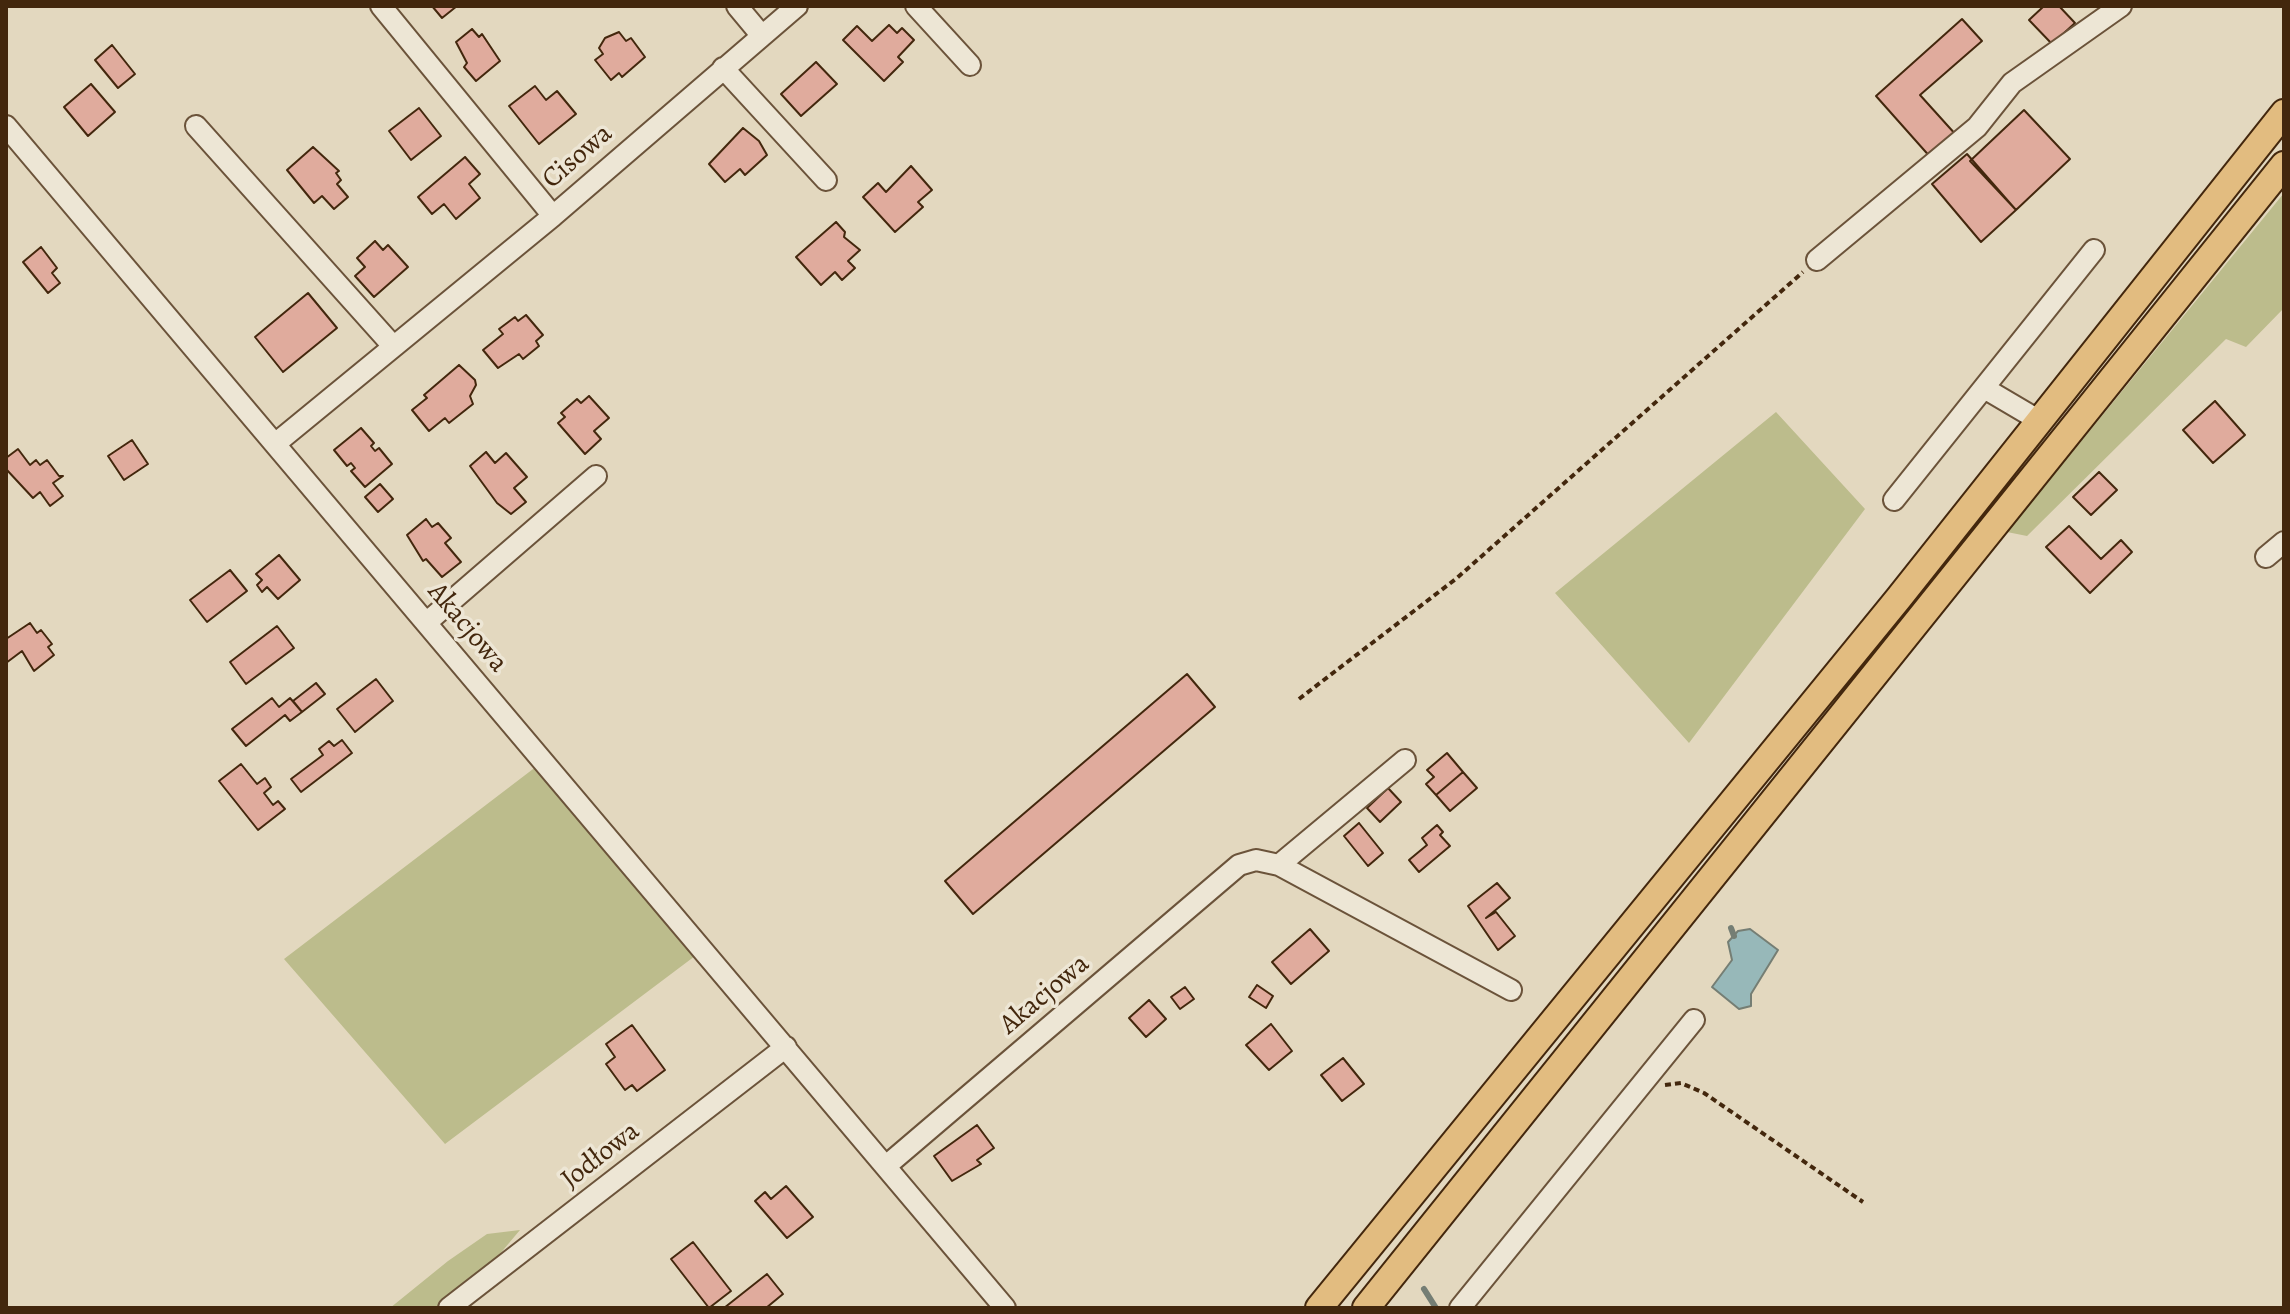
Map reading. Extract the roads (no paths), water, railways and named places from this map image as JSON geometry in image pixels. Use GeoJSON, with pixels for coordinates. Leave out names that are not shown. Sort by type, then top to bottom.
{"type":"FeatureCollection","features":[{"type":"Feature","properties":{"kind":"main road"},"geometry":{"type":"LineString","coordinates":[[1319,1308],[2040,421],[2284,113]]}},
{"type":"Feature","properties":{"kind":"main road"},"geometry":{"type":"LineString","coordinates":[[1366,1308],[2284,165]]}},
{"type":"Feature","properties":{"kind":"street"},"geometry":{"type":"LineString","coordinates":[[381,6],[553,216]]}},
{"type":"Feature","properties":{"kind":"street"},"geometry":{"type":"LineString","coordinates":[[737,6],[762,36]]}},
{"type":"Feature","properties":{"kind":"street","name":"Cisowa"},"geometry":{"type":"LineString","coordinates":[[275,444],[553,216],[797,6]]}},
{"type":"Feature","properties":{"kind":"street"},"geometry":{"type":"LineString","coordinates":[[916,6],[970,65]]}},
{"type":"Feature","properties":{"kind":"street"},"geometry":{"type":"LineString","coordinates":[[1817,260],[1977,127],[2012,83],[2121,6]]}},
{"type":"Feature","properties":{"kind":"street"},"geometry":{"type":"LineString","coordinates":[[723,68],[826,180]]}},
{"type":"Feature","properties":{"kind":"street","name":"Akacjowa"},"geometry":{"type":"LineString","coordinates":[[6,126],[1005,1308]]}},
{"type":"Feature","properties":{"kind":"street"},"geometry":{"type":"LineString","coordinates":[[196,126],[393,346]]}},
{"type":"Feature","properties":{"kind":"street"},"geometry":{"type":"LineString","coordinates":[[1894,500],[2094,250]]}},
{"type":"Feature","properties":{"kind":"street"},"geometry":{"type":"LineString","coordinates":[[1984,388],[2040,421]]}},
{"type":"Feature","properties":{"kind":"street"},"geometry":{"type":"LineString","coordinates":[[426,623],[596,476]]}},
{"type":"Feature","properties":{"kind":"street"},"geometry":{"type":"LineString","coordinates":[[2266,557],[2284,542]]}},
{"type":"Feature","properties":{"kind":"street"},"geometry":{"type":"LineString","coordinates":[[1405,760],[1279,865],[1511,990]]}},
{"type":"Feature","properties":{"kind":"street","name":"Akacjowa"},"geometry":{"type":"LineString","coordinates":[[886,1166],[1239,865],[1256,860],[1279,865]]}},
{"type":"Feature","properties":{"kind":"street"},"geometry":{"type":"LineString","coordinates":[[1460,1308],[1694,1020]]}},
{"type":"Feature","properties":{"kind":"street","name":"Jodłowa"},"geometry":{"type":"LineString","coordinates":[[449,1308],[786,1047]]}},
{"type":"Feature","properties":{"kind":"water"},"geometry":{"type":"Polygon","coordinates":[[[1750,929],[1778,950],[1751,994],[1751,1006],[1739,1009],[1712,987],[1732,960],[1728,942],[1738,931],[1750,929]]]}},
{"type":"Feature","properties":{"kind":"waterway"},"geometry":{"type":"LineString","coordinates":[[1731,928],[1734,936]]}},
{"type":"Feature","properties":{"kind":"waterway"},"geometry":{"type":"LineString","coordinates":[[1424,1289],[1436,1308]]}}]}
